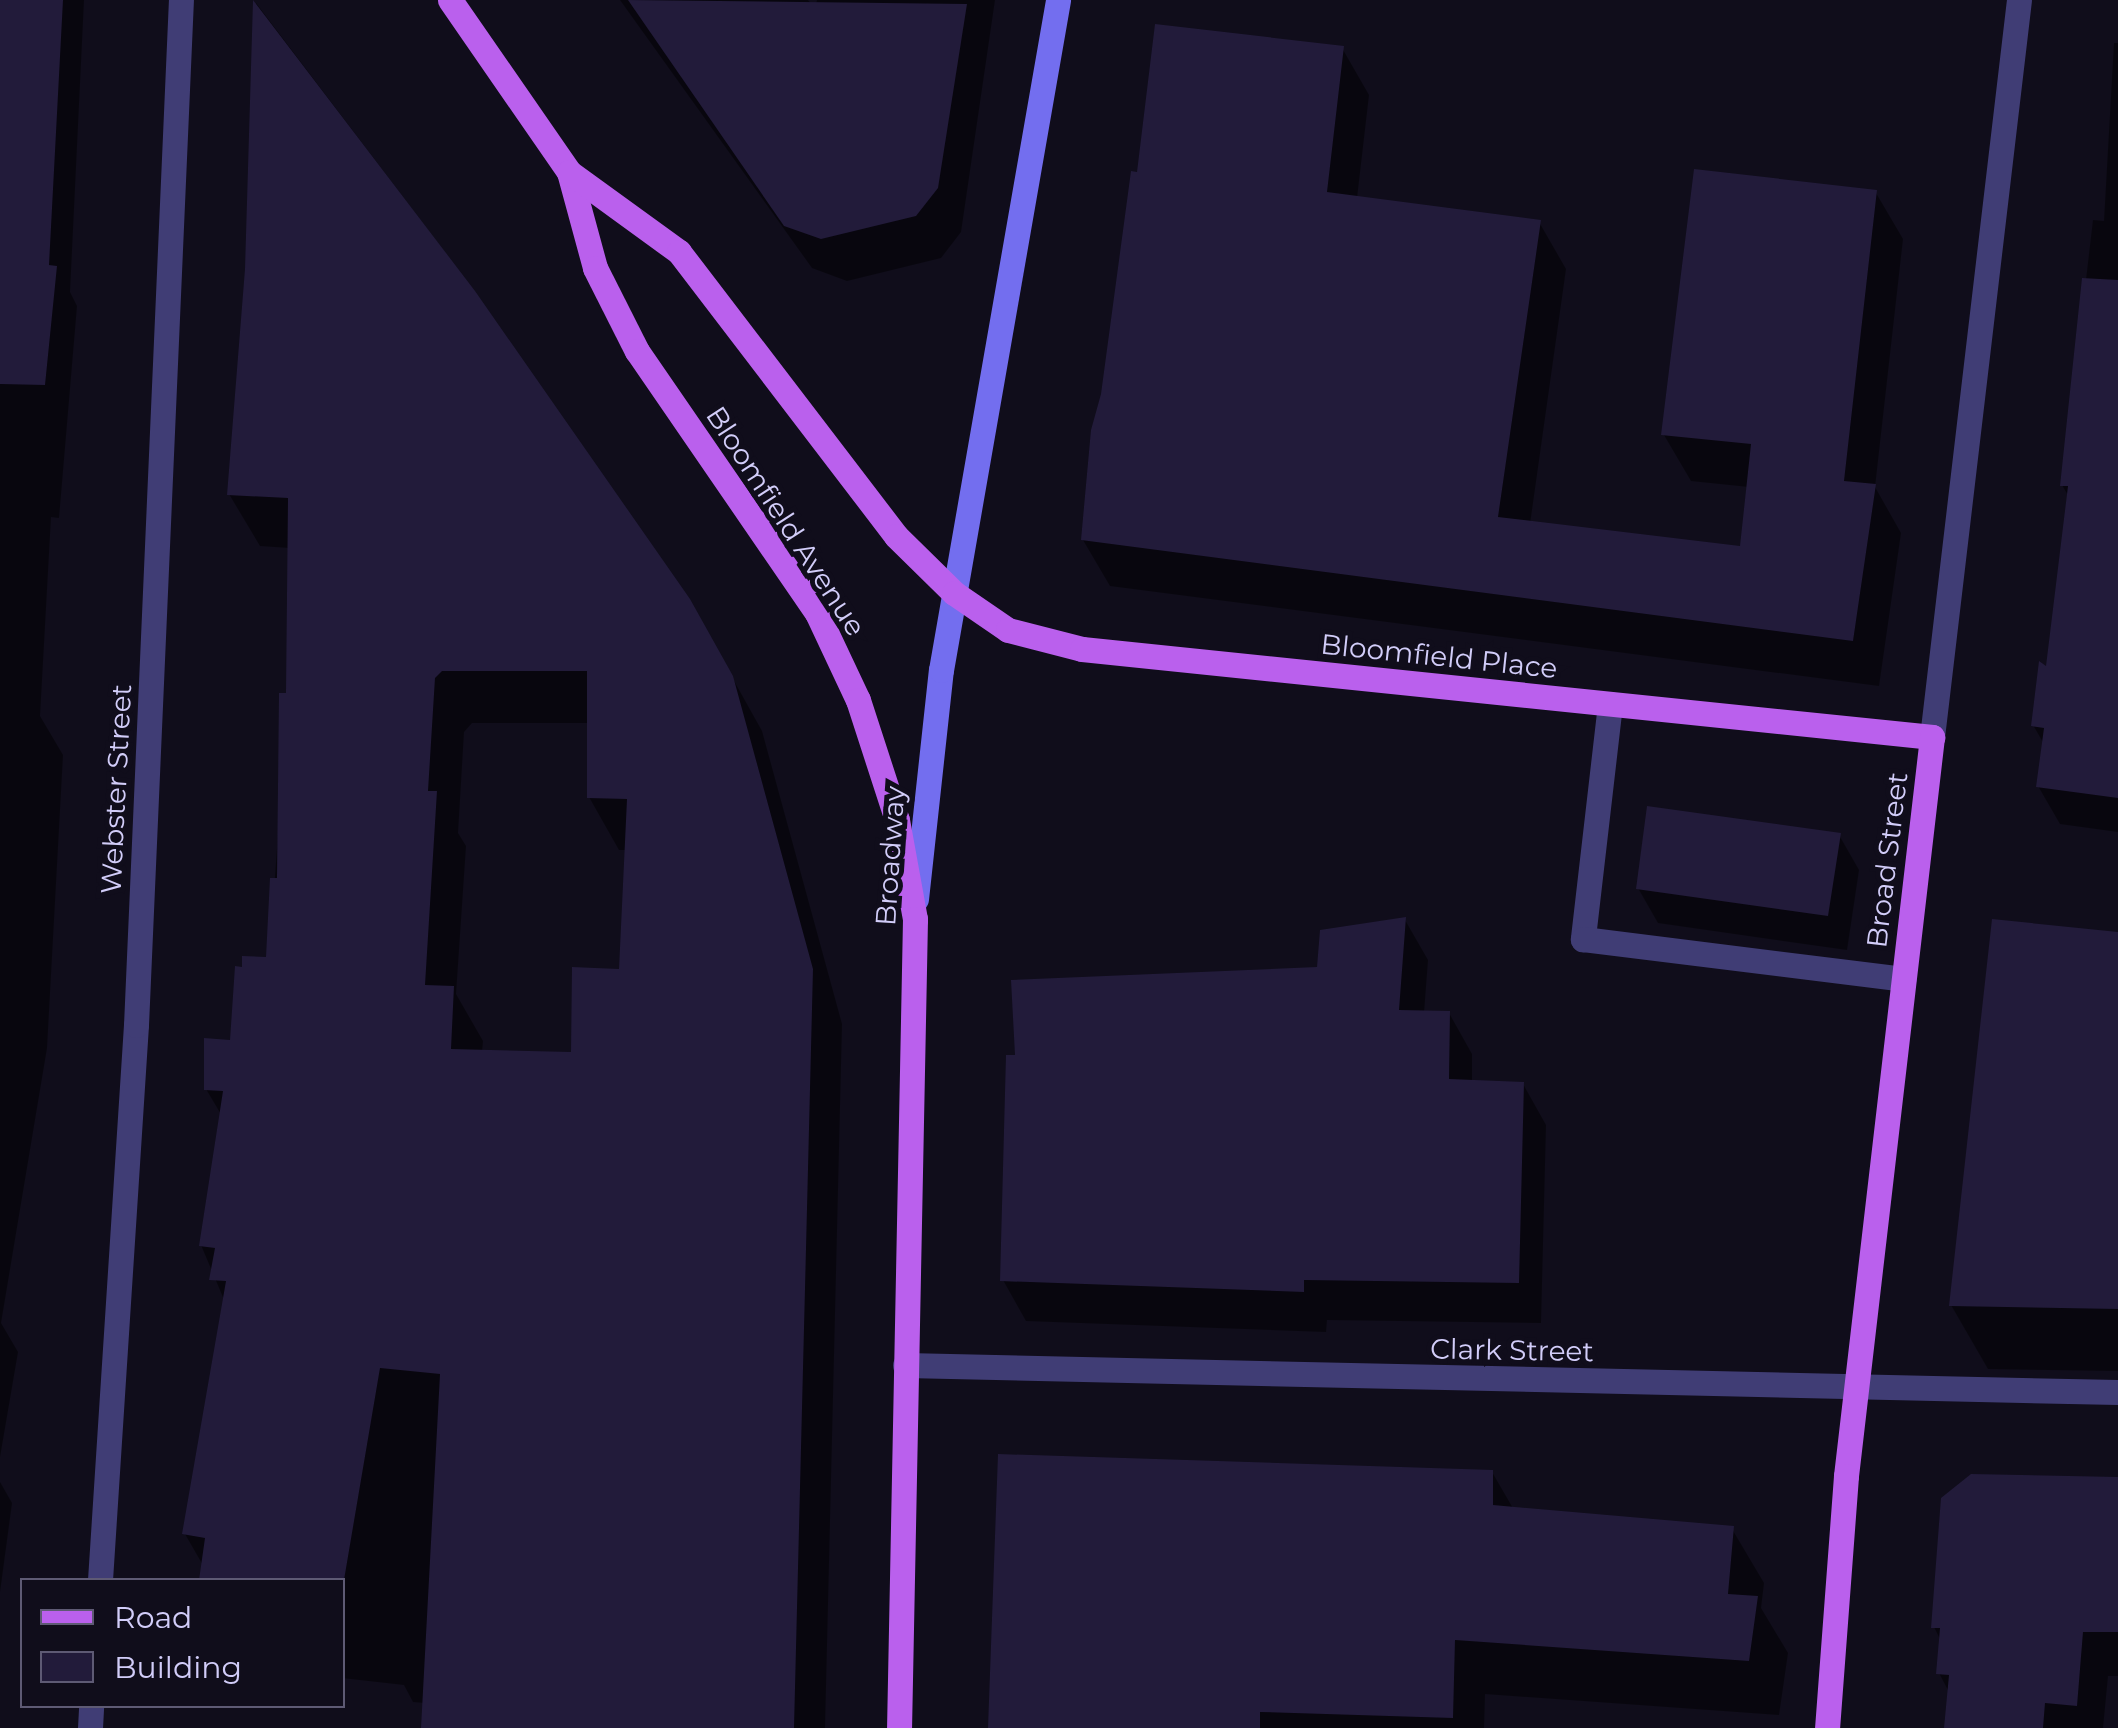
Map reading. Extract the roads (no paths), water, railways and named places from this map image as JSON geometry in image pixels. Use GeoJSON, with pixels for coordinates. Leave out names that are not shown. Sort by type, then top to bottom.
{"type":"FeatureCollection","features":[{"type":"Feature","properties":{"kind":"main road","name":"Bloomfield Avenue"},"geometry":{"type":"LineString","coordinates":[[450,0],[569,172],[679,252],[872,508],[954,592]]}},
{"type":"Feature","properties":{"kind":"main road","name":"Broadway"},"geometry":{"type":"LineString","coordinates":[[900,1728],[914,919],[930,740],[1058,0]]}},
{"type":"Feature","properties":{"kind":"main road","name":"Bloomfield Avenue"},"geometry":{"type":"LineString","coordinates":[[569,172],[595,268],[614,310],[816,613],[842,662],[897,820],[914,919]]}},
{"type":"Feature","properties":{"kind":"main road","name":"Bloomfield Place"},"geometry":{"type":"LineString","coordinates":[[954,592],[1008,630],[1082,649],[1932,737]]}},
{"type":"Feature","properties":{"kind":"main road","name":"Broad Street"},"geometry":{"type":"LineString","coordinates":[[1827,1728],[1856,1388],[1932,737]]}},
{"type":"Feature","properties":{"kind":"street","name":"Webster Street"},"geometry":{"type":"LineString","coordinates":[[100,1578],[136,1025],[181,0]]}},
{"type":"Feature","properties":{"kind":"street","name":"Broad Street"},"geometry":{"type":"LineString","coordinates":[[1932,737],[2018,0]]}},
{"type":"Feature","properties":{"kind":"street"},"geometry":{"type":"LineString","coordinates":[[1610,704],[1583,939],[1904,979]]}},
{"type":"Feature","properties":{"kind":"street","name":"Clark Street"},"geometry":{"type":"LineString","coordinates":[[904,1365],[2118,1392]]}}]}
